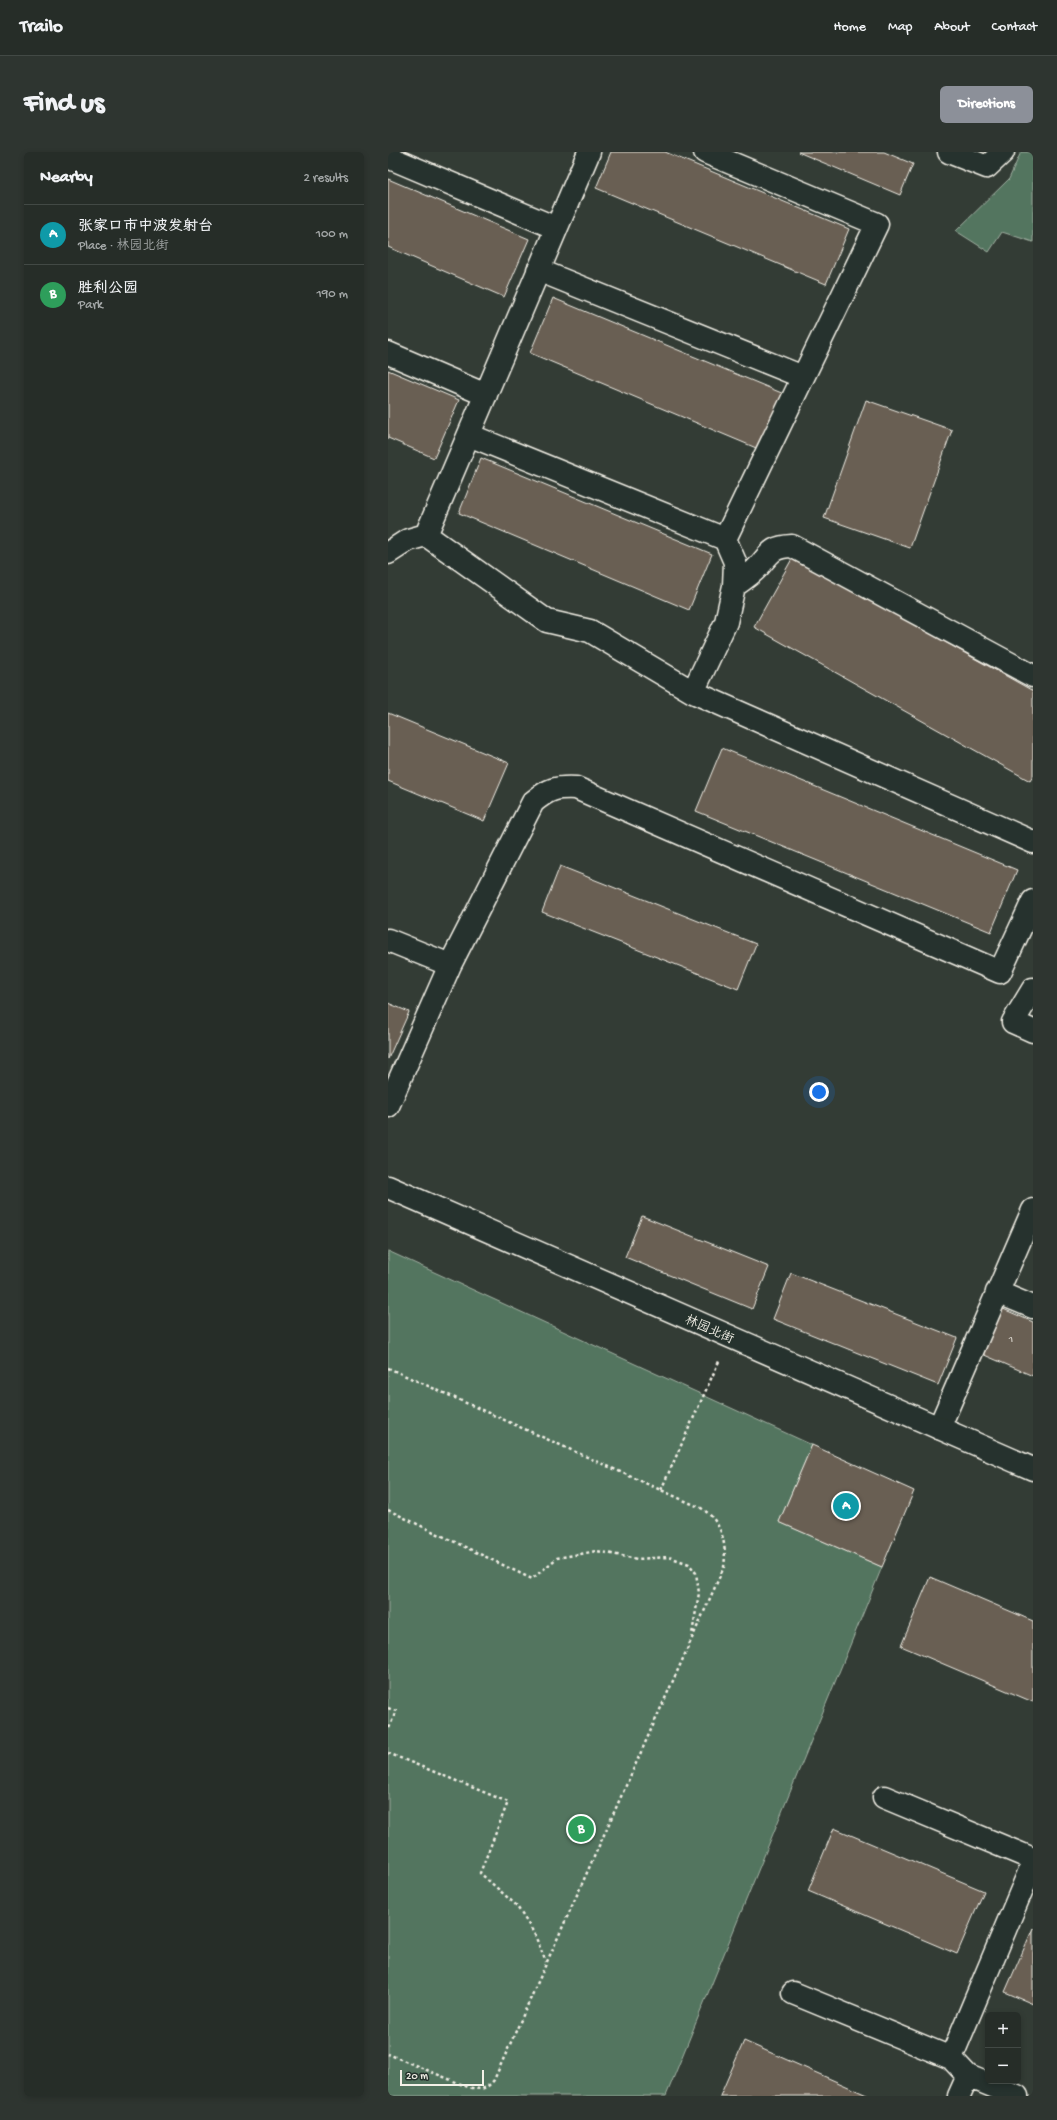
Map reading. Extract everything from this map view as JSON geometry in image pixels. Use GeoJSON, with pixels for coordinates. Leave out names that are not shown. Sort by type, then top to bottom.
{"type":"FeatureCollection","features":[{"type":"Feature","properties":{"kind":"street"},"geometry":{"type":"LineString","coordinates":[[426,535],[588,152]]}},
{"type":"Feature","properties":{"kind":"street"},"geometry":{"type":"LineString","coordinates":[[705,152],[877,224],[725,539]]}},
{"type":"Feature","properties":{"kind":"street"},"geometry":{"type":"LineString","coordinates":[[949,152],[987,167],[1003,152]]}},
{"type":"Feature","properties":{"kind":"street"},"geometry":{"type":"LineString","coordinates":[[388,157],[556,228]]}},
{"type":"Feature","properties":{"kind":"street"},"geometry":{"type":"LineString","coordinates":[[538,270],[803,377]]}},
{"type":"Feature","properties":{"kind":"street"},"geometry":{"type":"LineString","coordinates":[[388,353],[486,395]]}},
{"type":"Feature","properties":{"kind":"street"},"geometry":{"type":"LineString","coordinates":[[469,434],[725,539],[735,562],[734,586],[726,622],[693,692]]}},
{"type":"Feature","properties":{"kind":"street"},"geometry":{"type":"LineString","coordinates":[[388,553],[408,540],[426,535]]}},
{"type":"Feature","properties":{"kind":"street"},"geometry":{"type":"LineString","coordinates":[[426,535],[547,621],[590,631],[693,692],[1033,842]]}},
{"type":"Feature","properties":{"kind":"street"},"geometry":{"type":"LineString","coordinates":[[734,586],[759,566],[765,556],[778,547],[792,546],[1033,676]]}},
{"type":"Feature","properties":{"kind":"street"},"geometry":{"type":"LineString","coordinates":[[388,1106],[450,965],[533,802],[546,791],[559,787],[576,788],[1000,972],[1033,901]]}},
{"type":"Feature","properties":{"kind":"street"},"geometry":{"type":"LineString","coordinates":[[388,940],[450,965]]}},
{"type":"Feature","properties":{"kind":"street"},"geometry":{"type":"LineString","coordinates":[[1033,989],[1013,1022],[1033,1031]]}},
{"type":"Feature","properties":{"kind":"street","name":"林园北街"},"geometry":{"type":"LineString","coordinates":[[388,1187],[1033,1469]]}},
{"type":"Feature","properties":{"kind":"street"},"geometry":{"type":"LineString","coordinates":[[939,1428],[1033,1210]]}},
{"type":"Feature","properties":{"kind":"street"},"geometry":{"type":"LineString","coordinates":[[997,1292],[1033,1307]]}},
{"type":"Feature","properties":{"kind":"street"},"geometry":{"type":"LineString","coordinates":[[884,1797],[1032,1870],[951,2058]]}},
{"type":"Feature","properties":{"kind":"street"},"geometry":{"type":"LineString","coordinates":[[793,1994],[951,2058],[968,2076],[1017,2096]]}},
{"type":"Feature","properties":{"kind":"street"},"geometry":{"type":"LineString","coordinates":[[959,2096],[968,2076]]}},
{"type":"Feature","properties":{"kind":"path"},"geometry":{"type":"LineString","coordinates":[[661,1490],[730,1337]]}},
{"type":"Feature","properties":{"kind":"path"},"geometry":{"type":"LineString","coordinates":[[388,1368],[661,1490],[711,1514],[719,1525],[725,1554],[724,1567],[494,2080],[488,2087],[479,2089],[468,2087],[388,2054]]}},
{"type":"Feature","properties":{"kind":"path"},"geometry":{"type":"LineString","coordinates":[[388,1510],[532,1579],[557,1558],[597,1551],[637,1559],[669,1557],[689,1564],[696,1573],[699,1593],[692,1638]]}},
{"type":"Feature","properties":{"kind":"path"},"geometry":{"type":"LineString","coordinates":[[388,1708],[396,1711],[388,1731]]}},
{"type":"Feature","properties":{"kind":"path"},"geometry":{"type":"LineString","coordinates":[[388,1753],[508,1802],[480,1872],[516,1905],[534,1932],[546,1963]]}},
{"type":"Feature","properties":{"kind":"green space"},"geometry":{"type":"Polygon","coordinates":[[[1021,152],[1033,152],[1033,242],[1002,232],[989,252],[956,231],[1009,179],[1021,152]]]}},
{"type":"Feature","properties":{"kind":"green space"},"geometry":{"type":"Polygon","coordinates":[[[388,1251],[812,1445],[779,1522],[882,1567],[666,2096],[388,2096],[388,1251]]]}},
{"type":"Feature","properties":{"kind":"building"},"geometry":{"type":"Polygon","coordinates":[[[611,152],[665,152],[849,229],[826,284],[596,188],[611,152]]]}},
{"type":"Feature","properties":{"kind":"building"},"geometry":{"type":"Polygon","coordinates":[[[798,152],[884,152],[913,164],[900,195],[798,152]]]}},
{"type":"Feature","properties":{"kind":"building"},"geometry":{"type":"Polygon","coordinates":[[[388,179],[529,239],[504,297],[388,247],[388,179]]]}},
{"type":"Feature","properties":{"kind":"building"},"geometry":{"type":"Polygon","coordinates":[[[553,298],[784,394],[761,450],[530,353],[553,298]]]}},
{"type":"Feature","properties":{"kind":"building"},"geometry":{"type":"Polygon","coordinates":[[[388,370],[459,400],[434,458],[388,438],[388,370]]]}},
{"type":"Feature","properties":{"kind":"building"},"geometry":{"type":"Polygon","coordinates":[[[866,400],[952,430],[910,548],[824,518],[866,400]]]}},
{"type":"Feature","properties":{"kind":"building"},"geometry":{"type":"Polygon","coordinates":[[[481,458],[712,554],[689,610],[459,513],[481,458]]]}},
{"type":"Feature","properties":{"kind":"building"},"geometry":{"type":"Polygon","coordinates":[[[793,557],[1033,691],[1033,776],[1030,781],[754,627],[793,557]]]}},
{"type":"Feature","properties":{"kind":"building"},"geometry":{"type":"Polygon","coordinates":[[[388,713],[509,763],[484,821],[388,781],[388,713]]]}},
{"type":"Feature","properties":{"kind":"building"},"geometry":{"type":"Polygon","coordinates":[[[722,748],[1017,870],[991,932],[696,811],[722,748]]]}},
{"type":"Feature","properties":{"kind":"building"},"geometry":{"type":"Polygon","coordinates":[[[560,866],[756,944],[738,989],[542,912],[560,866]]]}},
{"type":"Feature","properties":{"kind":"building"},"geometry":{"type":"Polygon","coordinates":[[[388,1003],[409,1012],[388,1059],[388,1003]]]}},
{"type":"Feature","properties":{"kind":"building"},"geometry":{"type":"Polygon","coordinates":[[[642,1216],[769,1267],[752,1309],[625,1257],[642,1216]]]}},
{"type":"Feature","properties":{"kind":"building"},"geometry":{"type":"Polygon","coordinates":[[[791,1273],[957,1338],[938,1385],[773,1319],[791,1273]]]}},
{"type":"Feature","properties":{"kind":"building"},"geometry":{"type":"Polygon","coordinates":[[[1001,1308],[1033,1322],[1033,1376],[982,1354],[1001,1308]]]}},
{"type":"Feature","properties":{"kind":"building"},"geometry":{"type":"Polygon","coordinates":[[[812,1445],[914,1491],[882,1567],[779,1522],[812,1445]]]}},
{"type":"Feature","properties":{"kind":"building"},"geometry":{"type":"Polygon","coordinates":[[[930,1577],[1033,1621],[1033,1702],[901,1646],[930,1577]]]}},
{"type":"Feature","properties":{"kind":"building"},"geometry":{"type":"Polygon","coordinates":[[[834,1828],[984,1891],[957,1954],[808,1891],[834,1828]]]}},
{"type":"Feature","properties":{"kind":"building"},"geometry":{"type":"Polygon","coordinates":[[[1033,1928],[1033,2004],[1005,1992],[1033,1928]]]}},
{"type":"Feature","properties":{"kind":"building"},"geometry":{"type":"Polygon","coordinates":[[[744,2041],[869,2096],[720,2096],[744,2041]]]}},
{"type":"Feature","properties":{"kind":"place","name":"张家口市中波发射台"},"geometry":{"type":"Point","coordinates":[846,1506]}},
{"type":"Feature","properties":{"kind":"place","name":"胜利公园"},"geometry":{"type":"Point","coordinates":[581,1829]}}]}
